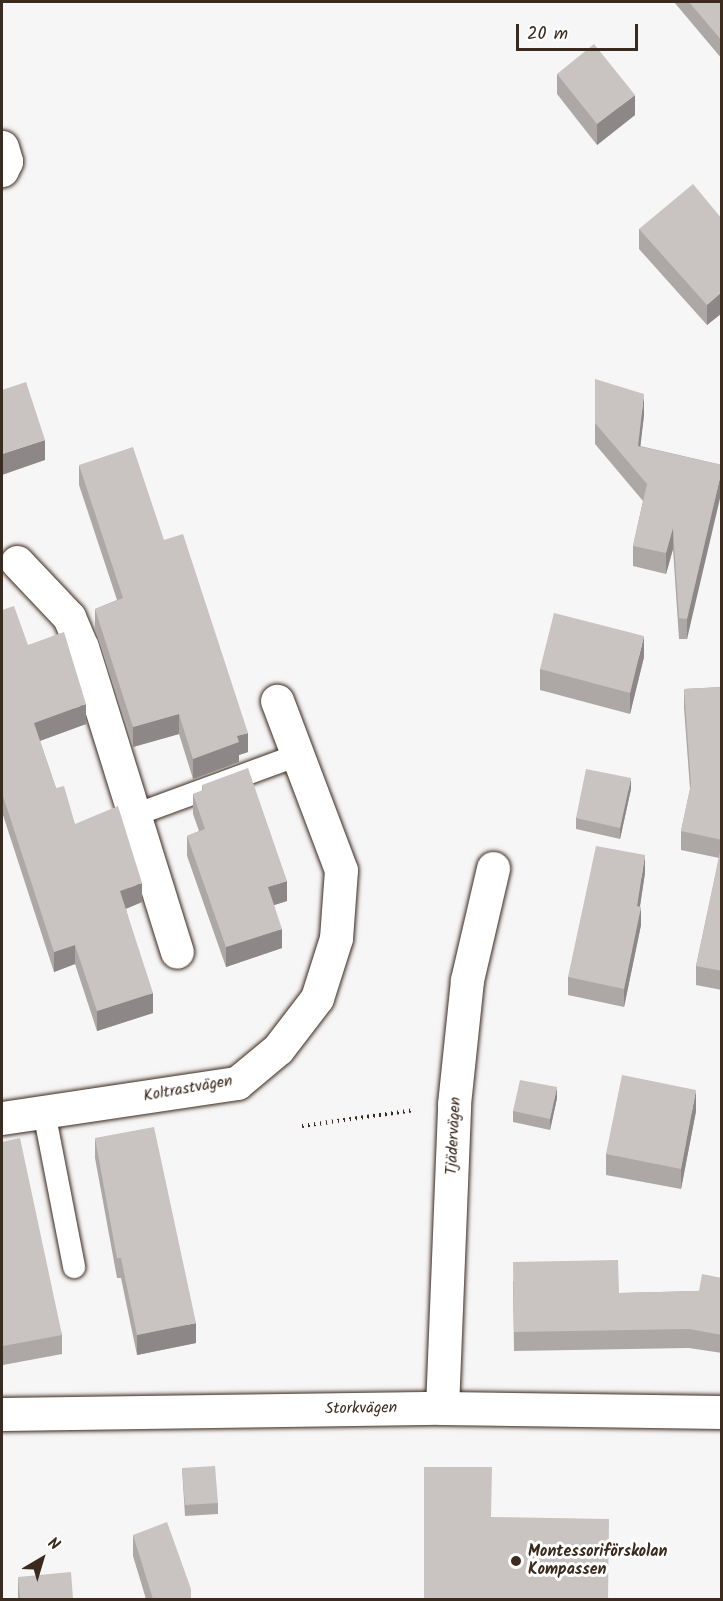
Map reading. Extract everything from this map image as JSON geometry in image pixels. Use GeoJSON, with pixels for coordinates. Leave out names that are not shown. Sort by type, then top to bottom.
{"type":"FeatureCollection","features":[{"type":"Feature","properties":{"kind":"street"},"geometry":{"type":"LineString","coordinates":[[2,147],[6,161],[2,170]]}},
{"type":"Feature","properties":{"kind":"street"},"geometry":{"type":"LineString","coordinates":[[17,562],[69,617],[135,815],[177,952]]}},
{"type":"Feature","properties":{"kind":"street","name":"Koltrastvägen"},"geometry":{"type":"LineString","coordinates":[[2,1118],[237,1083],[278,1049],[317,998],[336,938],[340,870],[277,701]]}},
{"type":"Feature","properties":{"kind":"street","name":"Tjädervägen"},"geometry":{"type":"LineString","coordinates":[[442,1408],[454,1104],[467,980],[493,868]]}},
{"type":"Feature","properties":{"kind":"street","name":"Storkvägen"},"geometry":{"type":"LineString","coordinates":[[2,1414],[442,1408],[722,1412]]}},
{"type":"Feature","properties":{"kind":"lane"},"geometry":{"type":"LineString","coordinates":[[135,815],[298,755]]}},
{"type":"Feature","properties":{"kind":"lane"},"geometry":{"type":"LineString","coordinates":[[44,1112],[74,1268]]}},
{"type":"Feature","properties":{"kind":"path"},"geometry":{"type":"LineString","coordinates":[[302,1126],[454,1104]]}},
{"type":"Feature","properties":{"kind":"building"},"geometry":{"type":"Polygon","coordinates":[[[689,2],[722,2],[722,41],[689,2]]]}},
{"type":"Feature","properties":{"kind":"building"},"geometry":{"type":"Polygon","coordinates":[[[594,44],[635,95],[597,124],[557,74],[594,44]]]}},
{"type":"Feature","properties":{"kind":"building"},"geometry":{"type":"Polygon","coordinates":[[[693,184],[722,219],[722,292],[707,305],[639,229],[693,184]]]}},
{"type":"Feature","properties":{"kind":"building"},"geometry":{"type":"Polygon","coordinates":[[[595,379],[644,394],[638,446],[722,465],[687,619],[679,618],[673,528],[666,553],[633,546],[647,484],[595,423],[595,379]]]}},
{"type":"Feature","properties":{"kind":"building"},"geometry":{"type":"Polygon","coordinates":[[[26,382],[45,440],[2,454],[2,390],[26,382]]]}},
{"type":"Feature","properties":{"kind":"building"},"geometry":{"type":"Polygon","coordinates":[[[133,447],[164,540],[183,534],[248,733],[237,736],[239,742],[193,759],[179,714],[133,727],[95,609],[123,598],[79,465],[133,447]]]}},
{"type":"Feature","properties":{"kind":"building"},"geometry":{"type":"Polygon","coordinates":[[[14,606],[28,645],[64,632],[86,704],[34,723],[56,788],[64,786],[75,824],[118,806],[142,883],[120,891],[153,993],[97,1011],[75,945],[54,952],[2,793],[2,610],[14,606]]]}},
{"type":"Feature","properties":{"kind":"building"},"geometry":{"type":"Polygon","coordinates":[[[554,613],[644,636],[630,693],[540,669],[554,613]]]}},
{"type":"Feature","properties":{"kind":"building"},"geometry":{"type":"Polygon","coordinates":[[[722,687],[722,840],[681,831],[691,784],[684,689],[722,687]]]}},
{"type":"Feature","properties":{"kind":"building"},"geometry":{"type":"Polygon","coordinates":[[[248,768],[287,881],[268,887],[282,929],[226,947],[187,836],[205,829],[193,794],[203,790],[202,785],[248,768]]]}},
{"type":"Feature","properties":{"kind":"building"},"geometry":{"type":"Polygon","coordinates":[[[586,769],[631,778],[620,828],[576,818],[586,769]]]}},
{"type":"Feature","properties":{"kind":"building"},"geometry":{"type":"Polygon","coordinates":[[[596,846],[645,855],[637,906],[641,907],[624,989],[568,977],[596,846]]]}},
{"type":"Feature","properties":{"kind":"building"},"geometry":{"type":"Polygon","coordinates":[[[722,847],[722,971],[696,966],[722,847]]]}},
{"type":"Feature","properties":{"kind":"building"},"geometry":{"type":"Polygon","coordinates":[[[622,1075],[696,1090],[681,1169],[606,1154],[622,1075]]]}},
{"type":"Feature","properties":{"kind":"building"},"geometry":{"type":"Polygon","coordinates":[[[520,1080],[557,1087],[550,1119],[513,1111],[520,1080]]]}},
{"type":"Feature","properties":{"kind":"building"},"geometry":{"type":"Polygon","coordinates":[[[154,1127],[196,1323],[137,1335],[121,1258],[117,1258],[95,1138],[154,1127]]]}},
{"type":"Feature","properties":{"kind":"building"},"geometry":{"type":"Polygon","coordinates":[[[20,1138],[62,1335],[3,1346],[2,1142],[20,1138]]]}},
{"type":"Feature","properties":{"kind":"building"},"geometry":{"type":"Polygon","coordinates":[[[618,1260],[619,1293],[699,1291],[702,1274],[722,1278],[722,1335],[689,1329],[514,1332],[513,1262],[618,1260]]]}},
{"type":"Feature","properties":{"kind":"building"},"geometry":{"type":"Polygon","coordinates":[[[215,1466],[218,1503],[185,1505],[182,1468],[215,1466]]]}},
{"type":"Feature","properties":{"kind":"building","name":"Montessoriförskolan Kompassen"},"geometry":{"type":"Polygon","coordinates":[[[424,1467],[492,1467],[491,1517],[609,1519],[608,1599],[424,1599],[424,1467]]]}},
{"type":"Feature","properties":{"kind":"building"},"geometry":{"type":"Polygon","coordinates":[[[167,1522],[191,1589],[191,1599],[153,1599],[133,1535],[167,1522]]]}},
{"type":"Feature","properties":{"kind":"building"},"geometry":{"type":"Polygon","coordinates":[[[71,1572],[73,1599],[20,1599],[18,1577],[71,1572]]]}},
{"type":"Feature","properties":{"kind":"place","name":"Montessoriförskolan Kompassen"},"geometry":{"type":"Point","coordinates":[516,1561]}}]}
